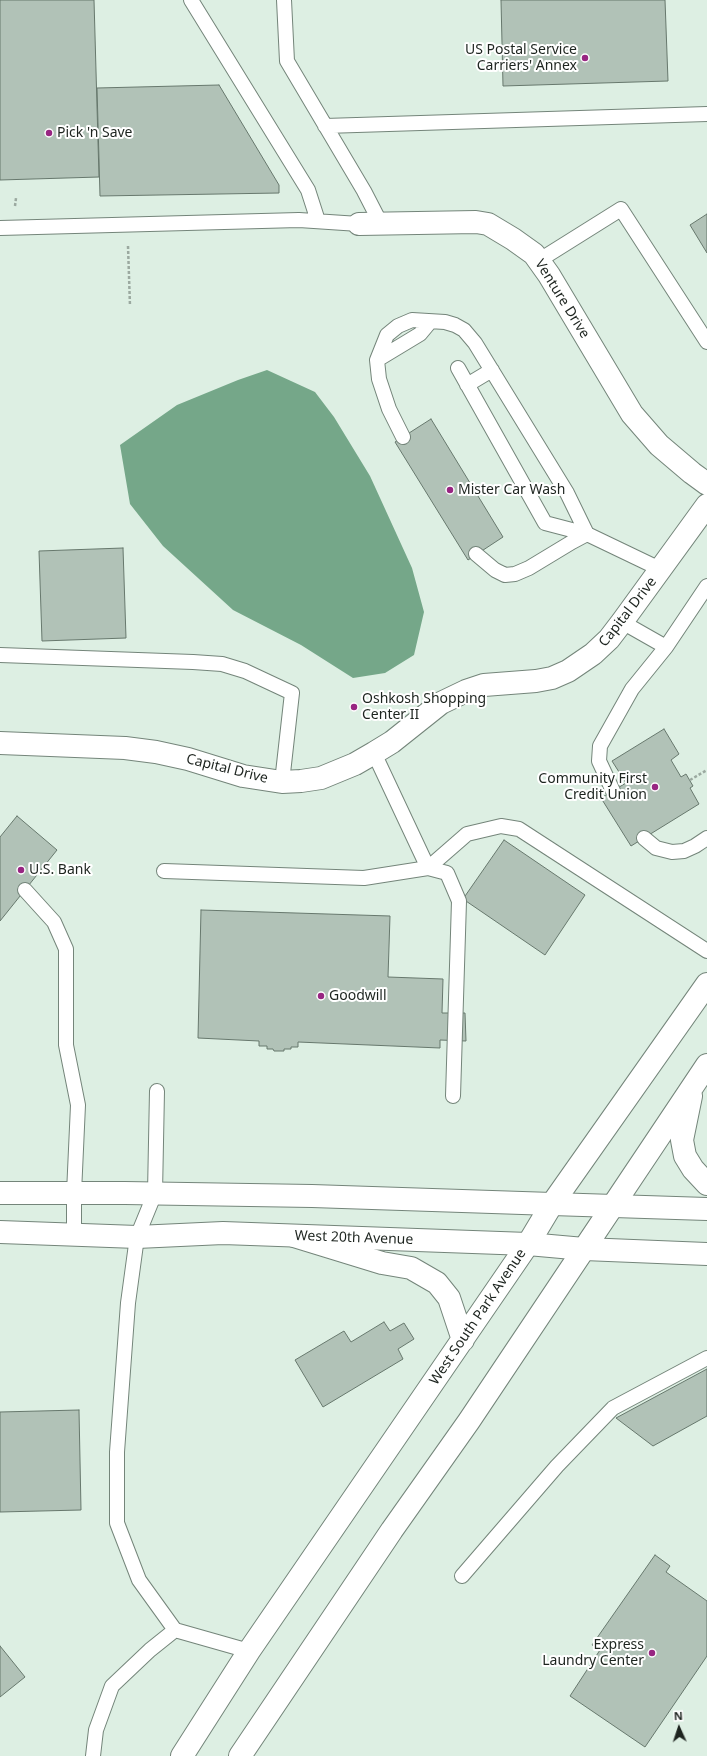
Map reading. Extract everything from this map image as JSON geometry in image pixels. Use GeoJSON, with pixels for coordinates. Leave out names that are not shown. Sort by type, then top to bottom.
{"type":"FeatureCollection","features":[{"type":"Feature","properties":{"kind":"main road","name":"Venture Drive"},"geometry":{"type":"LineString","coordinates":[[359,224],[476,222],[488,224],[513,238],[534,254],[549,275],[632,414],[659,445],[707,484]]}},
{"type":"Feature","properties":{"kind":"main road","name":"Capital Drive"},"geometry":{"type":"LineString","coordinates":[[0,743],[125,748],[156,752],[188,759],[243,776],[282,782],[301,782],[321,778],[355,764],[374,753],[392,742],[441,703],[466,691],[484,685],[536,681],[552,678],[568,671],[593,654],[609,639],[707,505]]}},
{"type":"Feature","properties":{"kind":"main road","name":"West South Park Avenue"},"geometry":{"type":"LineString","coordinates":[[182,1756],[249,1651],[463,1340],[528,1244],[552,1204],[707,984]]}},
{"type":"Feature","properties":{"kind":"main road"},"geometry":{"type":"LineString","coordinates":[[240,1756],[392,1530],[469,1421],[707,1065]]}},
{"type":"Feature","properties":{"kind":"main road"},"geometry":{"type":"LineString","coordinates":[[693,1087],[682,1140],[685,1156],[693,1169],[707,1184]]}},
{"type":"Feature","properties":{"kind":"main road"},"geometry":{"type":"LineString","coordinates":[[0,1193],[155,1193],[320,1196],[611,1207],[707,1209]]}},
{"type":"Feature","properties":{"kind":"main road","name":"West 20th Avenue"},"geometry":{"type":"LineString","coordinates":[[0,1232],[137,1237],[223,1233],[528,1244],[584,1249],[707,1254]]}},
{"type":"Feature","properties":{"kind":"main road"},"geometry":{"type":"LineString","coordinates":[[294,1236],[382,1263],[411,1268],[437,1283],[449,1298],[463,1340]]}},
{"type":"Feature","properties":{"kind":"lane"},"geometry":{"type":"LineString","coordinates":[[191,0],[308,190],[318,221]]}},
{"type":"Feature","properties":{"kind":"lane"},"geometry":{"type":"LineString","coordinates":[[284,0],[287,61],[364,191],[381,224]]}},
{"type":"Feature","properties":{"kind":"lane"},"geometry":{"type":"LineString","coordinates":[[325,126],[707,114]]}},
{"type":"Feature","properties":{"kind":"lane"},"geometry":{"type":"LineString","coordinates":[[538,261],[621,209],[707,342]]}},
{"type":"Feature","properties":{"kind":"lane"},"geometry":{"type":"LineString","coordinates":[[0,228],[299,220],[359,224]]}},
{"type":"Feature","properties":{"kind":"lane"},"geometry":{"type":"LineString","coordinates":[[403,437],[389,409],[379,379],[377,360],[387,335],[398,326],[412,320],[445,322],[464,330],[475,343],[567,493],[588,534]]}},
{"type":"Feature","properties":{"kind":"lane"},"geometry":{"type":"LineString","coordinates":[[458,368],[545,523],[588,534],[660,570]]}},
{"type":"Feature","properties":{"kind":"lane"},"geometry":{"type":"LineString","coordinates":[[467,384],[492,370]]}},
{"type":"Feature","properties":{"kind":"lane"},"geometry":{"type":"LineString","coordinates":[[476,554],[495,570],[505,575],[515,574],[529,568],[588,534]]}},
{"type":"Feature","properties":{"kind":"lane"},"geometry":{"type":"LineString","coordinates":[[613,791],[599,761],[600,746],[632,689],[666,647],[707,586]]}},
{"type":"Feature","properties":{"kind":"lane"},"geometry":{"type":"LineString","coordinates":[[622,622],[666,647]]}},
{"type":"Feature","properties":{"kind":"lane"},"geometry":{"type":"LineString","coordinates":[[0,655],[193,662],[222,664],[245,671],[292,693],[282,782]]}},
{"type":"Feature","properties":{"kind":"lane"},"geometry":{"type":"LineString","coordinates":[[374,753],[428,868]]}},
{"type":"Feature","properties":{"kind":"lane"},"geometry":{"type":"LineString","coordinates":[[428,868],[467,834],[501,826],[519,829],[707,951]]}},
{"type":"Feature","properties":{"kind":"lane"},"geometry":{"type":"LineString","coordinates":[[644,838],[656,848],[672,852],[684,851],[707,838]]}},
{"type":"Feature","properties":{"kind":"lane"},"geometry":{"type":"LineString","coordinates":[[164,871],[364,878],[428,868],[447,874],[459,901],[453,1096]]}},
{"type":"Feature","properties":{"kind":"lane"},"geometry":{"type":"LineString","coordinates":[[25,890],[54,922],[66,949],[66,1045],[78,1105],[74,1194],[74,1234]]}},
{"type":"Feature","properties":{"kind":"lane"},"geometry":{"type":"LineString","coordinates":[[157,1091],[155,1193],[137,1237],[128,1303],[118,1439],[117,1523],[139,1580],[175,1630],[249,1651]]}},
{"type":"Feature","properties":{"kind":"lane"},"geometry":{"type":"LineString","coordinates":[[462,1576],[557,1466],[613,1408],[707,1358]]}},
{"type":"Feature","properties":{"kind":"lane"},"geometry":{"type":"LineString","coordinates":[[93,1756],[96,1730],[112,1686],[150,1650],[175,1630]]}},
{"type":"Feature","properties":{"kind":"path"},"geometry":{"type":"LineString","coordinates":[[122,224],[128,241],[130,306]]}},
{"type":"Feature","properties":{"kind":"path"},"geometry":{"type":"LineString","coordinates":[[690,780],[707,770]]}},
{"type":"Feature","properties":{"kind":"shaded area"},"geometry":{"type":"Polygon","coordinates":[[[267,370],[315,392],[334,417],[370,476],[412,568],[424,612],[414,655],[385,673],[353,678],[301,645],[233,610],[163,546],[130,504],[120,445],[177,405],[267,370]]]}},
{"type":"Feature","properties":{"kind":"building","name":"Pick 'n Save"},"geometry":{"type":"Polygon","coordinates":[[[0,0],[94,0],[99,177],[0,180],[0,0]]]}},
{"type":"Feature","properties":{"kind":"building","name":"US Postal Service Carriers' Annex"},"geometry":{"type":"Polygon","coordinates":[[[501,0],[665,0],[668,81],[503,86],[501,0]]]}},
{"type":"Feature","properties":{"kind":"building"},"geometry":{"type":"Polygon","coordinates":[[[219,85],[279,185],[279,193],[100,196],[97,88],[219,85]]]}},
{"type":"Feature","properties":{"kind":"building"},"geometry":{"type":"Polygon","coordinates":[[[707,214],[707,253],[690,225],[707,214]]]}},
{"type":"Feature","properties":{"kind":"building","name":"Mister Car Wash"},"geometry":{"type":"Polygon","coordinates":[[[431,419],[503,537],[468,560],[395,442],[431,419]]]}},
{"type":"Feature","properties":{"kind":"building"},"geometry":{"type":"Polygon","coordinates":[[[123,548],[126,638],[42,641],[39,551],[123,548]]]}},
{"type":"Feature","properties":{"kind":"building","name":"Community First Credit Union"},"geometry":{"type":"Polygon","coordinates":[[[664,729],[679,754],[671,760],[681,777],[686,774],[693,786],[690,788],[699,804],[631,846],[601,798],[626,783],[612,761],[664,729]]]}},
{"type":"Feature","properties":{"kind":"building","name":"U.S. Bank"},"geometry":{"type":"Polygon","coordinates":[[[17,816],[57,850],[0,921],[0,837],[17,816]]]}},
{"type":"Feature","properties":{"kind":"building"},"geometry":{"type":"Polygon","coordinates":[[[504,840],[585,895],[545,955],[463,899],[504,840]]]}},
{"type":"Feature","properties":{"kind":"building","name":"Goodwill"},"geometry":{"type":"Polygon","coordinates":[[[201,910],[390,916],[388,977],[443,979],[442,1013],[465,1013],[466,1041],[440,1040],[440,1048],[298,1042],[298,1047],[284,1049],[284,1051],[274,1051],[273,1049],[267,1049],[267,1046],[259,1046],[259,1041],[198,1038],[201,910]]]}},
{"type":"Feature","properties":{"kind":"building"},"geometry":{"type":"Polygon","coordinates":[[[384,1322],[390,1331],[404,1323],[414,1339],[398,1349],[403,1359],[323,1407],[295,1360],[344,1331],[351,1342],[384,1322]]]}},
{"type":"Feature","properties":{"kind":"building"},"geometry":{"type":"Polygon","coordinates":[[[707,1369],[707,1416],[653,1446],[616,1418],[707,1369]]]}},
{"type":"Feature","properties":{"kind":"building"},"geometry":{"type":"Polygon","coordinates":[[[79,1410],[81,1510],[0,1512],[0,1412],[79,1410]]]}},
{"type":"Feature","properties":{"kind":"building","name":"Express Laundry Center"},"geometry":{"type":"Polygon","coordinates":[[[655,1555],[670,1566],[666,1572],[707,1601],[707,1656],[645,1747],[570,1696],[600,1650],[592,1645],[655,1555]]]}},
{"type":"Feature","properties":{"kind":"building"},"geometry":{"type":"Polygon","coordinates":[[[0,1646],[25,1677],[0,1697],[0,1646]]]}},
{"type":"Feature","properties":{"kind":"place","name":"US Postal Service Carriers' Annex"},"geometry":{"type":"Point","coordinates":[585,58]}},
{"type":"Feature","properties":{"kind":"place","name":"Pick 'n Save"},"geometry":{"type":"Point","coordinates":[49,133]}},
{"type":"Feature","properties":{"kind":"place","name":"Mister Car Wash"},"geometry":{"type":"Point","coordinates":[450,490]}},
{"type":"Feature","properties":{"kind":"place","name":"Oshkosh Shopping Center II"},"geometry":{"type":"Point","coordinates":[354,707]}},
{"type":"Feature","properties":{"kind":"place","name":"Community First Credit Union"},"geometry":{"type":"Point","coordinates":[655,787]}},
{"type":"Feature","properties":{"kind":"place","name":"U.S. Bank"},"geometry":{"type":"Point","coordinates":[21,870]}},
{"type":"Feature","properties":{"kind":"place","name":"Goodwill"},"geometry":{"type":"Point","coordinates":[321,996]}},
{"type":"Feature","properties":{"kind":"place","name":"Express Laundry Center"},"geometry":{"type":"Point","coordinates":[652,1653]}}]}
